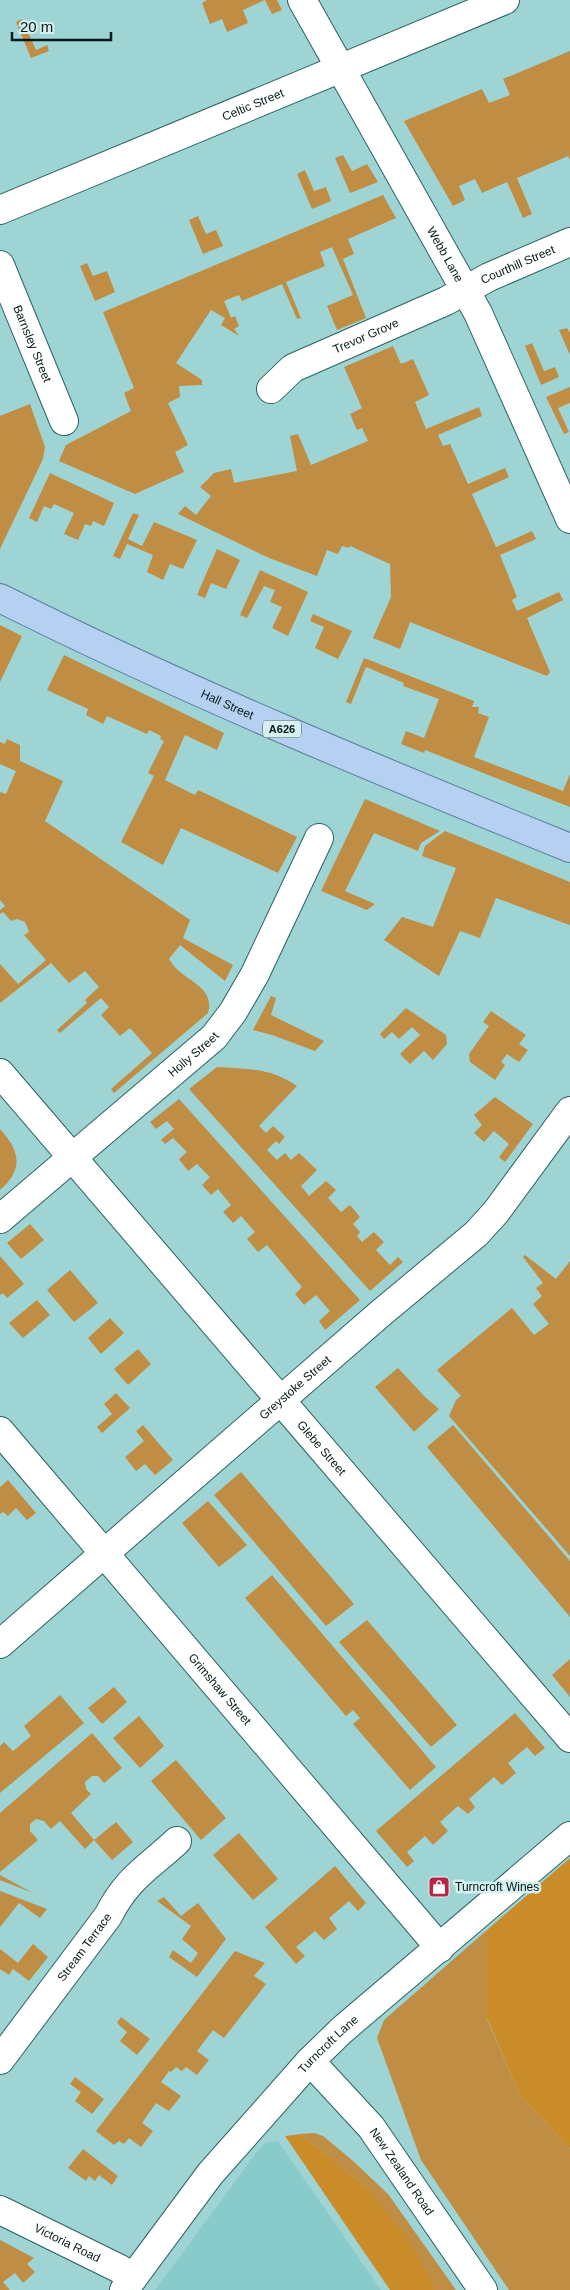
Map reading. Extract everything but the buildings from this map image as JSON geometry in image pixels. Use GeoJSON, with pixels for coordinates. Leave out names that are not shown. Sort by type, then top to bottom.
{"type":"FeatureCollection","features":[{"type":"Feature","properties":{"kind":"main road","name":"Hall Street"},"geometry":{"type":"LineString","coordinates":[[0,598],[143,667],[314,743],[570,848]]}},
{"type":"Feature","properties":{"kind":"street","name":"Webb Lane"},"geometry":{"type":"LineString","coordinates":[[302,0],[466,290],[511,384],[570,518]]}},
{"type":"Feature","properties":{"kind":"street","name":"Celtic Street"},"geometry":{"type":"LineString","coordinates":[[0,210],[505,0]]}},
{"type":"Feature","properties":{"kind":"street","name":"Courthill Street"},"geometry":{"type":"LineString","coordinates":[[466,290],[489,277],[570,242]]}},
{"type":"Feature","properties":{"kind":"street","name":"Barnsley Street"},"geometry":{"type":"LineString","coordinates":[[0,265],[64,421]]}},
{"type":"Feature","properties":{"kind":"street","name":"Trevor Grove"},"geometry":{"type":"LineString","coordinates":[[271,389],[293,368],[466,290]]}},
{"type":"Feature","properties":{"kind":"street","name":"Holly Street"},"geometry":{"type":"LineString","coordinates":[[0,1219],[214,1037],[225,1025],[255,974],[319,838]]}},
{"type":"Feature","properties":{"kind":"street","name":"Glebe Street"},"geometry":{"type":"LineString","coordinates":[[0,1073],[570,1738]]}},
{"type":"Feature","properties":{"kind":"street","name":"Greystoke Street"},"geometry":{"type":"LineString","coordinates":[[0,1644],[282,1401],[381,1312],[476,1234],[496,1212],[570,1111]]}},
{"type":"Feature","properties":{"kind":"street","name":"Grimshaw Street"},"geometry":{"type":"LineString","coordinates":[[0,1431],[440,1948]]}},
{"type":"Feature","properties":{"kind":"street","name":"Turncroft Lane"},"geometry":{"type":"LineString","coordinates":[[128,2284],[210,2174],[310,2061],[342,2030],[570,1836]]}},
{"type":"Feature","properties":{"kind":"street","name":"Stream Terrace"},"geometry":{"type":"LineString","coordinates":[[0,2060],[108,1916],[120,1893],[133,1877],[177,1841]]}},
{"type":"Feature","properties":{"kind":"street","name":"New Zealand Road"},"geometry":{"type":"LineString","coordinates":[[310,2061],[371,2127],[483,2290]]}},
{"type":"Feature","properties":{"kind":"street","name":"Victoria Road"},"geometry":{"type":"LineString","coordinates":[[0,2210],[120,2269],[128,2284]]}},
{"type":"Feature","properties":{"kind":"shaded area"},"geometry":{"type":"Polygon","coordinates":[[[207,0],[265,0],[243,10],[248,23],[227,32],[222,19],[210,24],[202,3],[207,0]]]}},
{"type":"Feature","properties":{"kind":"shaded area"},"geometry":{"type":"Polygon","coordinates":[[[265,0],[277,0],[282,10],[272,14],[265,0]]]}},
{"type":"Feature","properties":{"kind":"shaded area"},"geometry":{"type":"Polygon","coordinates":[[[22,19],[36,50],[47,45],[49,51],[31,58],[16,22],[22,19]]]}},
{"type":"Feature","properties":{"kind":"shaded area"},"geometry":{"type":"Polygon","coordinates":[[[570,51],[570,160],[568,156],[517,178],[532,214],[523,218],[507,182],[482,193],[475,179],[459,186],[465,200],[453,206],[404,121],[482,89],[489,103],[510,95],[503,79],[570,51]]]}},
{"type":"Feature","properties":{"kind":"shaded area"},"geometry":{"type":"Polygon","coordinates":[[[343,155],[352,171],[367,164],[378,182],[350,193],[335,158],[343,155]]]}},
{"type":"Feature","properties":{"kind":"shaded area"},"geometry":{"type":"Polygon","coordinates":[[[305,170],[314,191],[326,187],[331,201],[312,209],[297,174],[305,170]]]}},
{"type":"Feature","properties":{"kind":"shaded area"},"geometry":{"type":"Polygon","coordinates":[[[383,195],[396,218],[348,239],[354,254],[343,259],[366,318],[337,330],[327,306],[353,295],[332,247],[320,252],[325,266],[286,282],[301,318],[297,319],[282,284],[242,301],[239,295],[224,301],[231,318],[235,316],[239,326],[234,329],[239,336],[221,325],[225,318],[211,310],[176,363],[202,380],[202,385],[179,386],[180,397],[168,403],[188,445],[175,452],[184,472],[135,494],[59,461],[66,445],[131,411],[124,393],[134,388],[103,312],[383,195]]]}},
{"type":"Feature","properties":{"kind":"shaded area"},"geometry":{"type":"Polygon","coordinates":[[[198,216],[206,234],[216,230],[223,246],[203,254],[189,220],[198,216]]]}},
{"type":"Feature","properties":{"kind":"shaded area"},"geometry":{"type":"Polygon","coordinates":[[[87,263],[93,276],[107,271],[115,292],[95,301],[80,266],[87,263]]]}},
{"type":"Feature","properties":{"kind":"shaded area"},"geometry":{"type":"Polygon","coordinates":[[[567,328],[570,333],[570,355],[559,330],[567,328]]]}},
{"type":"Feature","properties":{"kind":"shaded area"},"geometry":{"type":"Polygon","coordinates":[[[532,343],[544,371],[555,367],[559,377],[541,385],[525,346],[532,343]]]}},
{"type":"Feature","properties":{"kind":"shaded area"},"geometry":{"type":"Polygon","coordinates":[[[393,346],[401,364],[413,359],[429,395],[415,402],[426,429],[479,407],[482,416],[438,435],[443,446],[450,444],[468,484],[505,468],[509,477],[472,494],[496,547],[532,531],[536,539],[500,555],[517,597],[512,600],[517,611],[559,592],[563,600],[527,618],[550,672],[547,676],[410,622],[400,649],[373,638],[391,597],[390,564],[350,546],[349,548],[342,546],[338,554],[327,550],[317,576],[269,558],[178,514],[185,506],[196,515],[211,496],[200,487],[214,473],[231,469],[234,483],[297,471],[290,436],[298,434],[311,465],[368,441],[362,428],[357,430],[350,414],[362,408],[344,367],[393,346]]]}},
{"type":"Feature","properties":{"kind":"shaded area"},"geometry":{"type":"Polygon","coordinates":[[[570,387],[570,403],[558,408],[569,432],[564,434],[546,397],[570,387]]]}},
{"type":"Feature","properties":{"kind":"shaded area"},"geometry":{"type":"Polygon","coordinates":[[[30,404],[45,447],[43,459],[0,549],[0,416],[30,404]]]}},
{"type":"Feature","properties":{"kind":"shaded area"},"geometry":{"type":"Polygon","coordinates":[[[50,473],[114,503],[104,526],[93,521],[91,526],[85,524],[78,540],[64,534],[74,513],[54,504],[51,509],[44,506],[37,522],[29,518],[50,473]]]}},
{"type":"Feature","properties":{"kind":"shaded area"},"geometry":{"type":"Polygon","coordinates":[[[133,513],[139,515],[128,539],[142,546],[154,522],[197,540],[183,569],[170,564],[163,580],[147,572],[153,555],[127,544],[120,559],[113,556],[133,513]]]}},
{"type":"Feature","properties":{"kind":"shaded area"},"geometry":{"type":"Polygon","coordinates":[[[217,549],[240,560],[226,589],[211,583],[205,598],[197,595],[217,549]]]}},
{"type":"Feature","properties":{"kind":"shaded area"},"geometry":{"type":"Polygon","coordinates":[[[260,570],[308,592],[288,636],[272,628],[282,607],[270,602],[275,590],[264,586],[247,618],[240,615],[260,570]]]}},
{"type":"Feature","properties":{"kind":"shaded area"},"geometry":{"type":"Polygon","coordinates":[[[313,614],[352,631],[338,659],[315,648],[324,627],[310,621],[313,614]]]}},
{"type":"Feature","properties":{"kind":"shaded area"},"geometry":{"type":"Polygon","coordinates":[[[0,625],[22,636],[0,682],[0,625]]]}},
{"type":"Feature","properties":{"kind":"shaded area"},"geometry":{"type":"Polygon","coordinates":[[[64,655],[224,733],[217,750],[185,735],[165,780],[195,795],[198,790],[297,837],[278,873],[181,828],[163,865],[121,842],[154,776],[148,773],[164,741],[160,739],[161,736],[149,730],[147,734],[107,716],[103,724],[86,715],[88,709],[47,690],[64,655]]]}},
{"type":"Feature","properties":{"kind":"shaded area"},"geometry":{"type":"Polygon","coordinates":[[[364,658],[474,701],[472,707],[479,707],[478,713],[489,717],[474,757],[563,791],[570,774],[570,807],[425,750],[424,753],[401,744],[406,731],[424,738],[439,699],[403,686],[404,683],[366,667],[351,704],[346,702],[364,658]]]}},
{"type":"Feature","properties":{"kind":"shaded area"},"geometry":{"type":"Polygon","coordinates":[[[7,739],[20,745],[20,761],[63,781],[45,821],[190,920],[183,938],[233,965],[225,981],[180,945],[169,959],[178,970],[205,993],[209,1005],[208,1013],[114,1093],[111,1089],[152,1053],[130,1028],[120,1036],[101,1015],[109,1007],[101,998],[60,1033],[57,1030],[87,1003],[85,1000],[99,987],[85,971],[69,983],[51,963],[0,1003],[0,964],[18,984],[46,960],[24,935],[29,932],[25,922],[17,919],[11,921],[3,912],[0,914],[0,910],[5,906],[0,900],[0,792],[6,794],[16,771],[0,764],[0,742],[5,744],[7,739]]]}},
{"type":"Feature","properties":{"kind":"shaded area"},"geometry":{"type":"Polygon","coordinates":[[[365,799],[440,831],[421,843],[418,851],[374,833],[345,891],[375,904],[367,910],[321,891],[365,799]]]}},
{"type":"Feature","properties":{"kind":"shaded area"},"geometry":{"type":"Polygon","coordinates":[[[445,831],[570,882],[570,925],[496,898],[480,938],[460,931],[439,976],[384,940],[402,917],[433,927],[456,868],[422,856],[425,846],[445,831]]]}},
{"type":"Feature","properties":{"kind":"shaded area"},"geometry":{"type":"Polygon","coordinates":[[[271,996],[276,998],[271,1015],[324,1041],[315,1051],[253,1030],[271,996]]]}},
{"type":"Feature","properties":{"kind":"shaded area"},"geometry":{"type":"Polygon","coordinates":[[[406,1008],[446,1035],[447,1044],[433,1060],[424,1051],[410,1064],[400,1054],[420,1035],[412,1027],[399,1039],[392,1032],[384,1039],[380,1034],[406,1008]]]}},
{"type":"Feature","properties":{"kind":"shaded area"},"geometry":{"type":"Polygon","coordinates":[[[491,1011],[526,1035],[519,1044],[528,1050],[519,1062],[507,1054],[501,1062],[505,1065],[495,1080],[470,1062],[469,1054],[489,1026],[483,1022],[491,1011]]]}},
{"type":"Feature","properties":{"kind":"shaded area"},"geometry":{"type":"Polygon","coordinates":[[[217,1067],[259,1070],[278,1076],[297,1086],[259,1126],[266,1133],[273,1126],[285,1137],[279,1144],[276,1141],[267,1150],[277,1160],[285,1153],[291,1160],[299,1153],[317,1170],[301,1186],[309,1196],[326,1181],[336,1190],[328,1198],[341,1212],[350,1205],[360,1217],[353,1224],[360,1232],[357,1236],[362,1242],[374,1232],[384,1242],[376,1250],[390,1265],[398,1257],[403,1262],[370,1291],[189,1089],[217,1067]]]}},
{"type":"Feature","properties":{"kind":"shaded area"},"geometry":{"type":"Polygon","coordinates":[[[495,1097],[533,1124],[505,1162],[499,1157],[509,1144],[494,1131],[484,1142],[474,1133],[482,1125],[474,1115],[495,1097]]]}},
{"type":"Feature","properties":{"kind":"shaded area"},"geometry":{"type":"Polygon","coordinates":[[[179,1099],[360,1300],[325,1330],[319,1321],[330,1311],[316,1295],[304,1305],[295,1294],[302,1287],[267,1245],[258,1252],[247,1239],[255,1232],[241,1216],[233,1223],[223,1212],[231,1205],[218,1189],[211,1195],[202,1185],[210,1177],[197,1164],[188,1171],[179,1159],[187,1152],[173,1138],[165,1144],[161,1140],[174,1129],[167,1121],[156,1129],[150,1122],[179,1099]]]}},
{"type":"Feature","properties":{"kind":"shaded area"},"geometry":{"type":"Polygon","coordinates":[[[0,1129],[15,1152],[16,1167],[13,1175],[0,1190],[0,1129]]]}},
{"type":"Feature","properties":{"kind":"shaded area"},"geometry":{"type":"Polygon","coordinates":[[[30,1224],[44,1240],[21,1259],[7,1243],[30,1224]]]}},
{"type":"Feature","properties":{"kind":"shaded area"},"geometry":{"type":"Polygon","coordinates":[[[525,1255],[556,1279],[570,1261],[570,1556],[449,1416],[456,1400],[461,1396],[437,1370],[512,1308],[534,1335],[549,1324],[533,1304],[542,1296],[536,1288],[543,1283],[523,1257],[525,1255]]]}},
{"type":"Feature","properties":{"kind":"shaded area"},"geometry":{"type":"Polygon","coordinates":[[[0,1256],[24,1284],[7,1298],[3,1293],[0,1295],[0,1256]]]}},
{"type":"Feature","properties":{"kind":"shaded area"},"geometry":{"type":"Polygon","coordinates":[[[70,1270],[98,1303],[74,1322],[47,1290],[70,1270]]]}},
{"type":"Feature","properties":{"kind":"shaded area"},"geometry":{"type":"Polygon","coordinates":[[[37,1300],[50,1315],[23,1338],[9,1323],[37,1300]]]}},
{"type":"Feature","properties":{"kind":"shaded area"},"geometry":{"type":"Polygon","coordinates":[[[110,1318],[124,1333],[101,1354],[88,1338],[110,1318]]]}},
{"type":"Feature","properties":{"kind":"shaded area"},"geometry":{"type":"Polygon","coordinates":[[[138,1349],[151,1364],[128,1385],[114,1369],[138,1349]]]}},
{"type":"Feature","properties":{"kind":"shaded area"},"geometry":{"type":"Polygon","coordinates":[[[398,1368],[439,1409],[414,1432],[375,1387],[398,1368]]]}},
{"type":"Feature","properties":{"kind":"shaded area"},"geometry":{"type":"Polygon","coordinates":[[[116,1393],[130,1408],[102,1433],[97,1427],[112,1414],[104,1404],[116,1393]]]}},
{"type":"Feature","properties":{"kind":"shaded area"},"geometry":{"type":"Polygon","coordinates":[[[143,1425],[173,1460],[155,1475],[145,1464],[136,1471],[125,1457],[144,1441],[136,1431],[143,1425]]]}},
{"type":"Feature","properties":{"kind":"shaded area"},"geometry":{"type":"Polygon","coordinates":[[[453,1425],[570,1561],[570,1617],[427,1447],[453,1425]]]}},
{"type":"Feature","properties":{"kind":"shaded area"},"geometry":{"type":"Polygon","coordinates":[[[241,1472],[354,1604],[326,1626],[214,1495],[241,1472]]]}},
{"type":"Feature","properties":{"kind":"shaded area"},"geometry":{"type":"Polygon","coordinates":[[[8,1480],[36,1513],[27,1520],[16,1508],[8,1516],[3,1512],[0,1514],[0,1487],[8,1480]]]}},
{"type":"Feature","properties":{"kind":"shaded area"},"geometry":{"type":"Polygon","coordinates":[[[208,1501],[247,1545],[219,1567],[182,1523],[208,1501]]]}},
{"type":"Feature","properties":{"kind":"shaded area"},"geometry":{"type":"Polygon","coordinates":[[[272,1575],[436,1767],[410,1790],[353,1724],[360,1718],[353,1710],[346,1716],[245,1598],[272,1575]]]}},
{"type":"Feature","properties":{"kind":"shaded area"},"geometry":{"type":"Polygon","coordinates":[[[367,1620],[457,1725],[431,1747],[339,1642],[367,1620]]]}},
{"type":"Feature","properties":{"kind":"shaded area"},"geometry":{"type":"Polygon","coordinates":[[[570,1659],[570,1697],[552,1675],[570,1659]]]}},
{"type":"Feature","properties":{"kind":"shaded area"},"geometry":{"type":"Polygon","coordinates":[[[114,1687],[127,1702],[102,1724],[88,1708],[114,1687]]]}},
{"type":"Feature","properties":{"kind":"shaded area"},"geometry":{"type":"Polygon","coordinates":[[[60,1695],[84,1723],[0,1793],[0,1746],[4,1742],[13,1751],[31,1736],[24,1726],[60,1695]]]}},
{"type":"Feature","properties":{"kind":"shaded area"},"geometry":{"type":"Polygon","coordinates":[[[515,1713],[545,1748],[535,1756],[527,1747],[508,1763],[516,1773],[502,1785],[494,1777],[469,1799],[475,1807],[468,1814],[458,1806],[440,1822],[448,1831],[433,1845],[425,1836],[407,1852],[414,1861],[407,1867],[376,1831],[515,1713]]]}},
{"type":"Feature","properties":{"kind":"shaded area"},"geometry":{"type":"Polygon","coordinates":[[[139,1716],[164,1746],[140,1768],[113,1738],[139,1716]]]}},
{"type":"Feature","properties":{"kind":"shaded area"},"geometry":{"type":"Polygon","coordinates":[[[92,1733],[122,1768],[104,1783],[98,1776],[92,1776],[85,1782],[86,1789],[91,1794],[71,1813],[94,1840],[85,1849],[60,1821],[51,1829],[44,1821],[36,1819],[30,1824],[30,1831],[38,1840],[0,1872],[0,1813],[92,1733]]]}},
{"type":"Feature","properties":{"kind":"shaded area"},"geometry":{"type":"Polygon","coordinates":[[[176,1760],[226,1818],[201,1840],[151,1781],[176,1760]]]}},
{"type":"Feature","properties":{"kind":"shaded area"},"geometry":{"type":"Polygon","coordinates":[[[116,1822],[133,1842],[112,1860],[94,1840],[116,1822]]]}},
{"type":"Feature","properties":{"kind":"shaded area"},"geometry":{"type":"Polygon","coordinates":[[[239,1833],[278,1879],[253,1900],[213,1855],[239,1833]]]}},
{"type":"Feature","properties":{"kind":"shaded area"},"geometry":{"type":"Polygon","coordinates":[[[570,1858],[570,2149],[520,2095],[487,2018],[487,1930],[570,1858]]]}},
{"type":"Feature","properties":{"kind":"shaded area"},"geometry":{"type":"Polygon","coordinates":[[[335,1866],[366,1903],[358,1911],[349,1901],[329,1918],[337,1929],[324,1940],[315,1931],[296,1947],[305,1956],[296,1964],[265,1927],[335,1866]]]}},
{"type":"Feature","properties":{"kind":"shaded area"},"geometry":{"type":"Polygon","coordinates":[[[0,1875],[33,1893],[0,1880],[0,1875]]]}},
{"type":"Feature","properties":{"kind":"shaded area"},"geometry":{"type":"Polygon","coordinates":[[[0,1891],[47,1909],[40,1918],[19,1903],[0,1927],[0,1891]]]}},
{"type":"Feature","properties":{"kind":"shaded area"},"geometry":{"type":"Polygon","coordinates":[[[164,1897],[181,1916],[198,1903],[226,1939],[197,1977],[169,1957],[173,1950],[191,1963],[198,1953],[182,1939],[191,1926],[157,1901],[164,1897]]]}},
{"type":"Feature","properties":{"kind":"shaded area"},"geometry":{"type":"Polygon","coordinates":[[[487,1930],[487,2019],[520,2095],[570,2149],[570,2290],[509,2290],[421,2160],[377,2038],[384,2020],[487,1930]]]}},
{"type":"Feature","properties":{"kind":"shaded area"},"geometry":{"type":"Polygon","coordinates":[[[33,1944],[48,1957],[29,1981],[13,1969],[9,1975],[0,1969],[0,1949],[18,1963],[33,1944]]]}},
{"type":"Feature","properties":{"kind":"shaded area"},"geometry":{"type":"Polygon","coordinates":[[[235,1951],[265,1963],[254,1976],[266,1984],[224,2038],[213,2030],[197,2051],[209,2060],[197,2075],[186,2067],[182,2071],[176,2067],[171,2072],[169,2071],[161,2082],[181,2096],[169,2111],[156,2103],[142,2123],[153,2131],[141,2147],[129,2138],[124,2144],[119,2141],[114,2145],[96,2131],[235,1951]]]}},
{"type":"Feature","properties":{"kind":"shaded area"},"geometry":{"type":"Polygon","coordinates":[[[121,2017],[150,2039],[137,2055],[120,2041],[127,2032],[117,2023],[121,2017]]]}},
{"type":"Feature","properties":{"kind":"shaded area"},"geometry":{"type":"Polygon","coordinates":[[[75,2077],[104,2099],[92,2114],[75,2101],[81,2092],[70,2084],[75,2077]]]}},
{"type":"Feature","properties":{"kind":"shaded area"},"geometry":{"type":"Polygon","coordinates":[[[314,2133],[323,2136],[388,2194],[456,2290],[434,2290],[434,2287],[367,2188],[301,2134],[314,2133]]]}},
{"type":"Feature","properties":{"kind":"shaded area"},"geometry":{"type":"Polygon","coordinates":[[[301,2134],[367,2188],[409,2241],[434,2290],[390,2290],[285,2136],[301,2134]]]}},
{"type":"Feature","properties":{"kind":"shaded area"},"geometry":{"type":"Polygon","coordinates":[[[278,2141],[381,2290],[155,2290],[263,2144],[278,2141]]]}},
{"type":"Feature","properties":{"kind":"shaded area"},"geometry":{"type":"Polygon","coordinates":[[[83,2149],[118,2176],[112,2185],[99,2175],[95,2181],[89,2176],[86,2181],[68,2168],[83,2149]]]}},
{"type":"Feature","properties":{"kind":"shaded area"},"geometry":{"type":"Polygon","coordinates":[[[0,2240],[34,2258],[27,2264],[35,2272],[23,2283],[15,2273],[3,2282],[10,2290],[0,2290],[0,2240]]]}},
{"type":"Feature","properties":{"kind":"place","name":"Turncroft Wines"},"geometry":{"type":"Point","coordinates":[439,1887]}}]}
